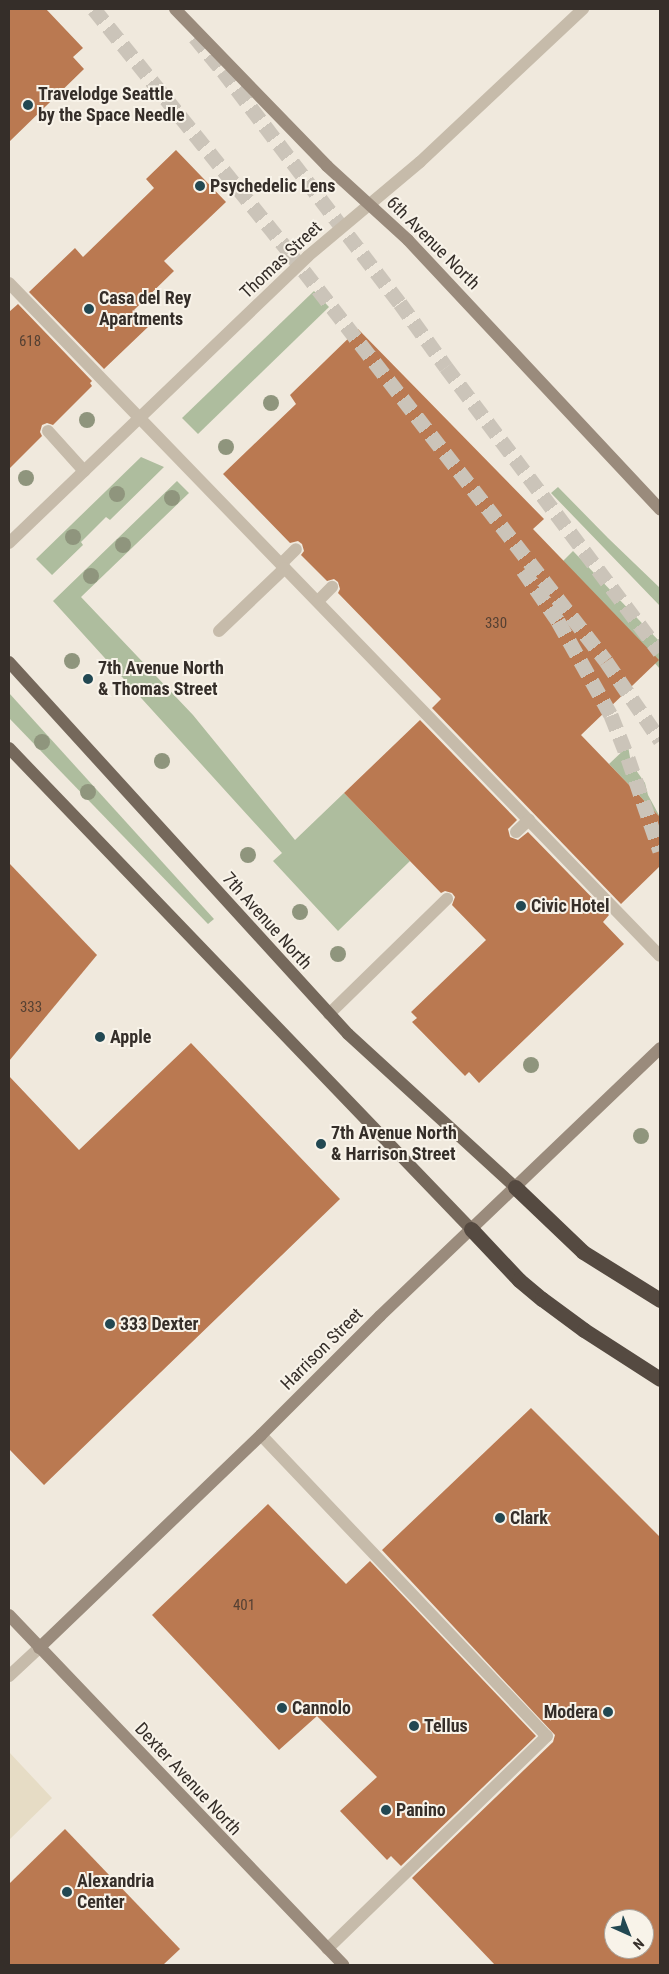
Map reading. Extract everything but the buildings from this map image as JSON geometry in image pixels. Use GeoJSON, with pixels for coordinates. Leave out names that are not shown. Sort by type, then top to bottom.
{"type":"FeatureCollection","features":[{"type":"Feature","properties":{"kind":"highway"},"geometry":{"type":"LineString","coordinates":[[515,1187],[583,1252],[660,1300]]}},
{"type":"Feature","properties":{"kind":"highway"},"geometry":{"type":"LineString","coordinates":[[471,1229],[519,1280],[542,1299],[584,1330],[660,1379]]}},
{"type":"Feature","properties":{"kind":"main road","name":"6th Avenue North"},"geometry":{"type":"LineString","coordinates":[[175,9],[327,166],[408,240],[660,509]]}},
{"type":"Feature","properties":{"kind":"main road","name":"7th Avenue North"},"geometry":{"type":"LineString","coordinates":[[9,662],[328,1014],[399,1081],[472,1145],[515,1187]]}},
{"type":"Feature","properties":{"kind":"main road"},"geometry":{"type":"LineString","coordinates":[[9,748],[471,1229]]}},
{"type":"Feature","properties":{"kind":"main road","name":"Harrison Street"},"geometry":{"type":"LineString","coordinates":[[39,1648],[261,1435],[380,1316],[660,1048]]}},
{"type":"Feature","properties":{"kind":"main road","name":"Dexter Avenue North"},"geometry":{"type":"LineString","coordinates":[[9,1616],[342,1965]]}},
{"type":"Feature","properties":{"kind":"street","name":"Thomas Street"},"geometry":{"type":"LineString","coordinates":[[9,543],[308,256],[420,162],[583,9]]}},
{"type":"Feature","properties":{"kind":"street"},"geometry":{"type":"LineString","coordinates":[[9,283],[660,956]]}},
{"type":"Feature","properties":{"kind":"street"},"geometry":{"type":"LineString","coordinates":[[48,431],[84,471]]}},
{"type":"Feature","properties":{"kind":"street"},"geometry":{"type":"LineString","coordinates":[[219,632],[283,566],[296,549]]}},
{"type":"Feature","properties":{"kind":"street"},"geometry":{"type":"LineString","coordinates":[[318,601],[332,587]]}},
{"type":"Feature","properties":{"kind":"street"},"geometry":{"type":"LineString","coordinates":[[516,832],[529,820]]}},
{"type":"Feature","properties":{"kind":"street"},"geometry":{"type":"LineString","coordinates":[[328,1014],[447,899]]}},
{"type":"Feature","properties":{"kind":"street"},"geometry":{"type":"LineString","coordinates":[[261,1435],[548,1736],[327,1949]]}},
{"type":"Feature","properties":{"kind":"street","name":"Harrison Street"},"geometry":{"type":"LineString","coordinates":[[9,1676],[39,1648]]}},
{"type":"Feature","properties":{"kind":"green space"},"geometry":{"type":"Polygon","coordinates":[[[314,291],[329,307],[198,434],[182,418],[314,291]]]}},
{"type":"Feature","properties":{"kind":"green space"},"geometry":{"type":"Polygon","coordinates":[[[141,457],[164,467],[110,520],[106,517],[81,542],[83,545],[52,575],[36,559],[141,457]]]}},
{"type":"Feature","properties":{"kind":"green space"},"geometry":{"type":"Polygon","coordinates":[[[177,481],[189,493],[81,597],[193,715],[295,840],[344,793],[410,861],[338,931],[273,861],[282,853],[53,601],[177,481]]]}},
{"type":"Feature","properties":{"kind":"green space"},"geometry":{"type":"Polygon","coordinates":[[[558,487],[660,588],[660,606],[551,493],[558,487]]]}},
{"type":"Feature","properties":{"kind":"green space"},"geometry":{"type":"Polygon","coordinates":[[[573,551],[660,642],[660,669],[563,561],[573,551]]]}},
{"type":"Feature","properties":{"kind":"green space"},"geometry":{"type":"Polygon","coordinates":[[[9,693],[214,919],[208,924],[9,718],[9,693]]]}},
{"type":"Feature","properties":{"kind":"green space"},"geometry":{"type":"Polygon","coordinates":[[[628,746],[631,763],[645,783],[648,795],[660,817],[609,764],[628,746]]]}},
{"type":"Feature","properties":{"kind":"shaded area"},"geometry":{"type":"Polygon","coordinates":[[[9,1752],[52,1798],[9,1840],[9,1752]]]}},
{"type":"Feature","properties":{"kind":"tunnel"},"geometry":{"type":"LineString","coordinates":[[94,9],[290,253],[606,661],[660,740]]}},
{"type":"Feature","properties":{"kind":"tunnel"},"geometry":{"type":"LineString","coordinates":[[195,37],[400,303],[660,652]]}},
{"type":"Feature","properties":{"kind":"tunnel"},"geometry":{"type":"LineString","coordinates":[[523,570],[558,621],[611,715],[660,851]]}},
{"type":"Feature","properties":{"kind":"place","name":"Travelodge Seattle by the Space Needle"},"geometry":{"type":"Point","coordinates":[28,105]}},
{"type":"Feature","properties":{"kind":"place","name":"Psychedelic Lens"},"geometry":{"type":"Point","coordinates":[200,186]}},
{"type":"Feature","properties":{"kind":"place","name":"Casa del Rey Apartments"},"geometry":{"type":"Point","coordinates":[89,309]}},
{"type":"Feature","properties":{"kind":"place","name":"7th Avenue North & Thomas Street"},"geometry":{"type":"Point","coordinates":[88,679]}},
{"type":"Feature","properties":{"kind":"place","name":"Civic Hotel"},"geometry":{"type":"Point","coordinates":[521,906]}},
{"type":"Feature","properties":{"kind":"place","name":"Apple"},"geometry":{"type":"Point","coordinates":[100,1037]}},
{"type":"Feature","properties":{"kind":"place","name":"7th Avenue North & Harrison Street"},"geometry":{"type":"Point","coordinates":[321,1144]}},
{"type":"Feature","properties":{"kind":"place","name":"333 Dexter"},"geometry":{"type":"Point","coordinates":[110,1324]}},
{"type":"Feature","properties":{"kind":"place","name":"Clark"},"geometry":{"type":"Point","coordinates":[500,1518]}},
{"type":"Feature","properties":{"kind":"place","name":"Cannolo"},"geometry":{"type":"Point","coordinates":[282,1708]}},
{"type":"Feature","properties":{"kind":"place","name":"Modera"},"geometry":{"type":"Point","coordinates":[608,1712]}},
{"type":"Feature","properties":{"kind":"place","name":"Tellus"},"geometry":{"type":"Point","coordinates":[414,1726]}},
{"type":"Feature","properties":{"kind":"place","name":"Panino"},"geometry":{"type":"Point","coordinates":[386,1810]}},
{"type":"Feature","properties":{"kind":"place","name":"Alexandria Center"},"geometry":{"type":"Point","coordinates":[67,1892]}}]}
